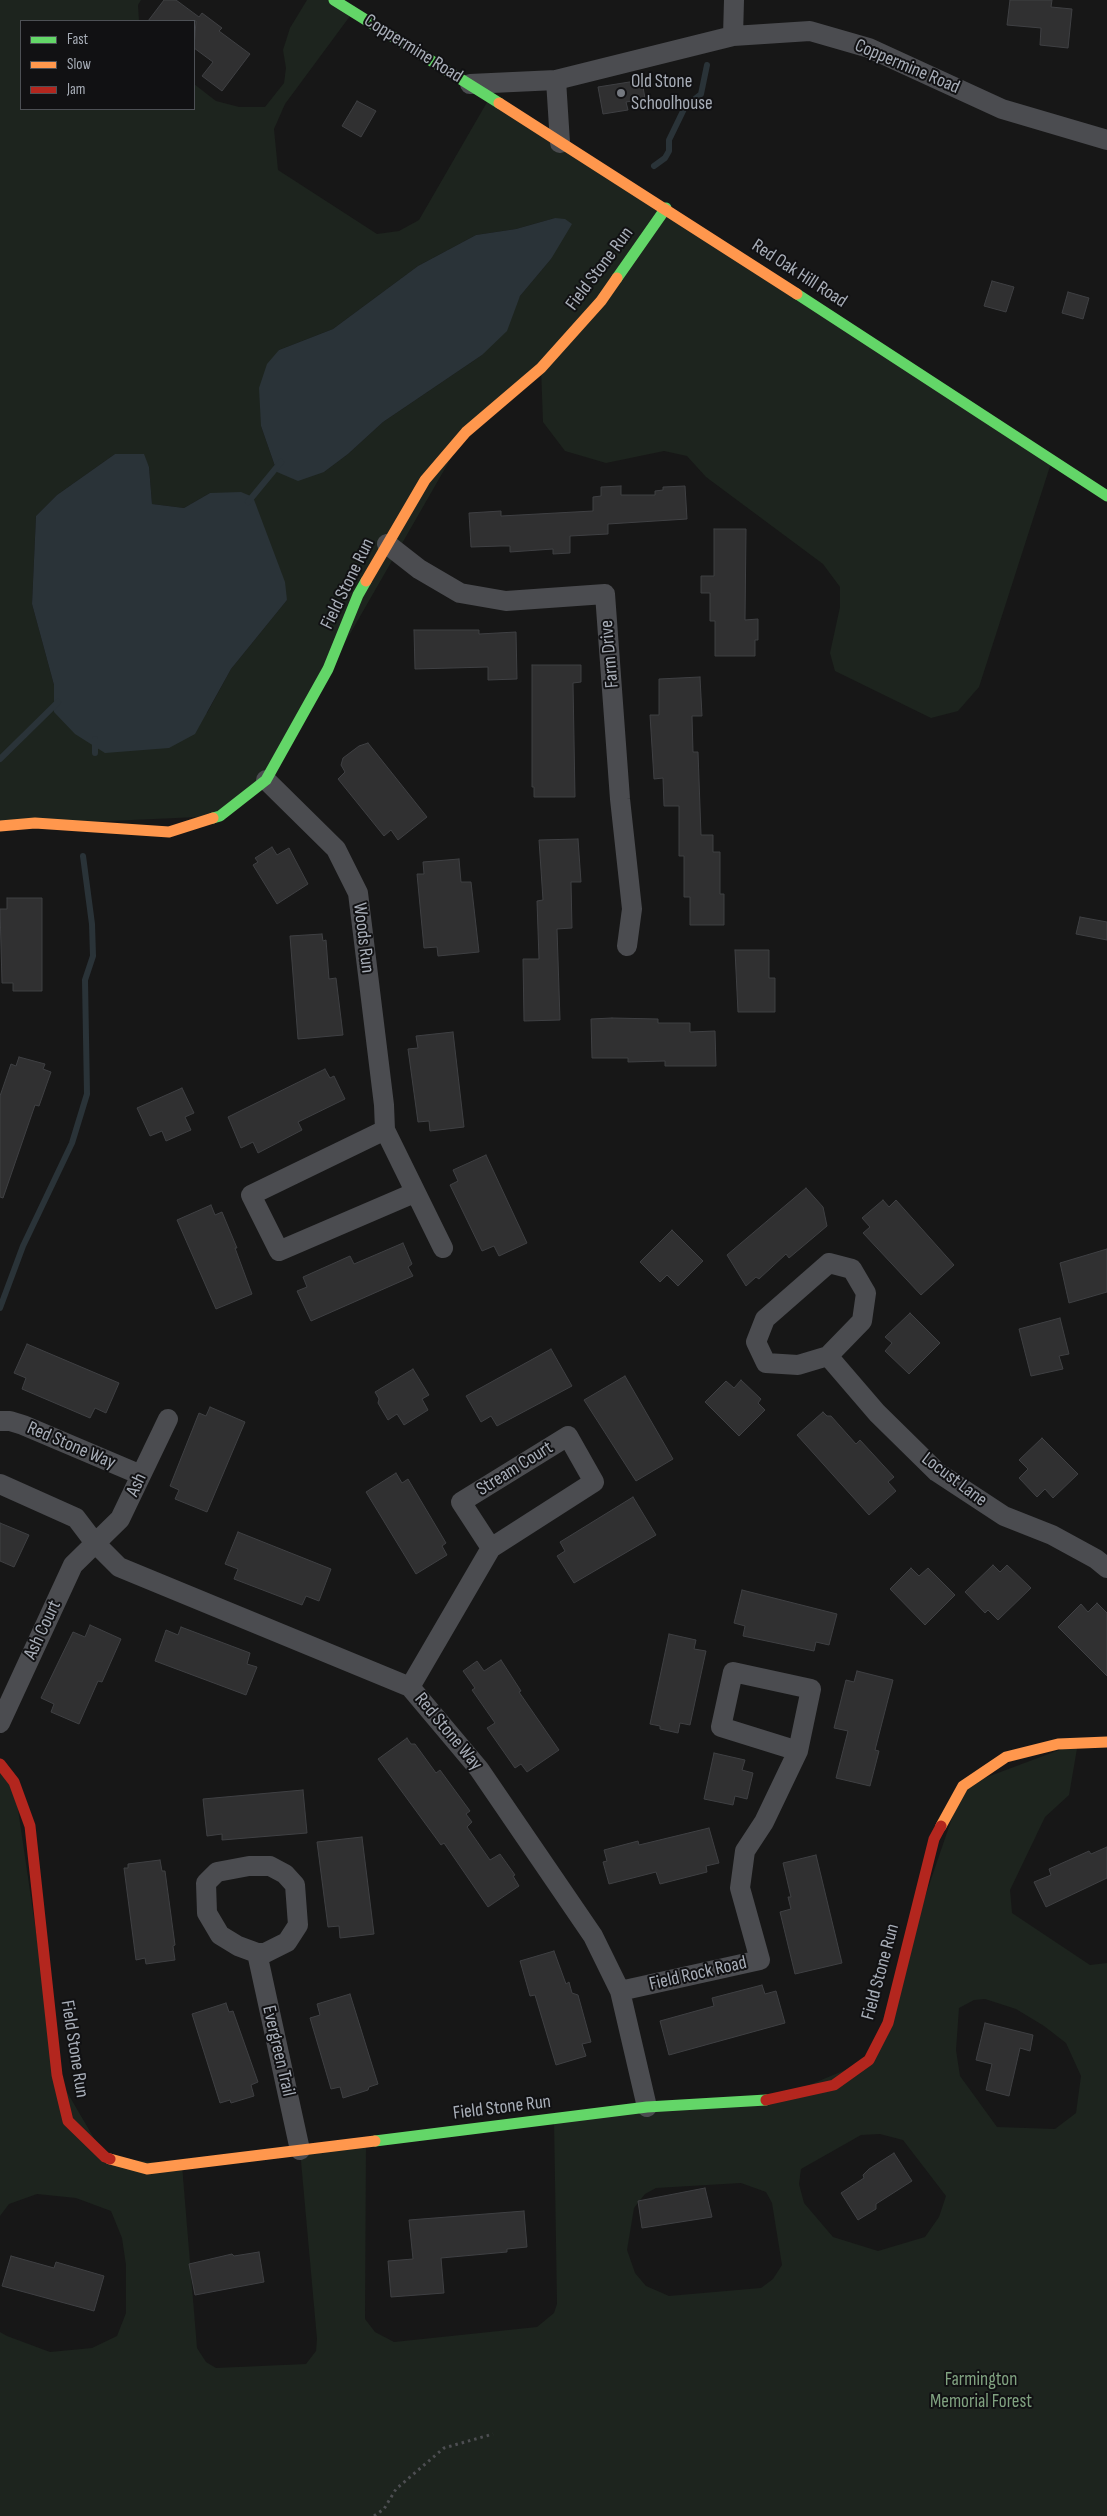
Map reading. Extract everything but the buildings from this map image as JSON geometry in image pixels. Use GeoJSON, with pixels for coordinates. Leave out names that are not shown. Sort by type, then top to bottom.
{"type":"FeatureCollection","features":[{"type":"Feature","properties":{"kind":"street","name":"Coppermine Road"},"geometry":{"type":"LineString","coordinates":[[334,0],[470,84],[556,80],[733,36],[810,30],[869,48],[1002,109],[1107,140]]}},
{"type":"Feature","properties":{"kind":"street"},"geometry":{"type":"LineString","coordinates":[[733,36],[734,0]]}},
{"type":"Feature","properties":{"kind":"street"},"geometry":{"type":"LineString","coordinates":[[556,80],[560,143]]}},
{"type":"Feature","properties":{"kind":"street","name":"Red Oak Hill Road"},"geometry":{"type":"LineString","coordinates":[[470,84],[560,143],[666,208],[1107,496]]}},
{"type":"Feature","properties":{"kind":"street","name":"Field Stone Run"},"geometry":{"type":"LineString","coordinates":[[0,826],[35,823],[169,832],[220,816],[266,780],[328,669],[358,595],[425,480],[466,432],[541,368],[601,301],[666,208]]}},
{"type":"Feature","properties":{"kind":"street","name":"Farm Drive"},"geometry":{"type":"LineString","coordinates":[[387,544],[419,569],[460,593],[506,601],[605,594],[620,799],[632,909],[627,946]]}},
{"type":"Feature","properties":{"kind":"street","name":"Woods Run"},"geometry":{"type":"LineString","coordinates":[[266,780],[336,849],[358,892],[384,1106],[385,1130],[443,1248]]}},
{"type":"Feature","properties":{"kind":"street"},"geometry":{"type":"LineString","coordinates":[[385,1130],[251,1195],[279,1251],[414,1192]]}},
{"type":"Feature","properties":{"kind":"street"},"geometry":{"type":"LineString","coordinates":[[829,1263],[852,1269],[866,1293],[862,1321],[828,1356],[798,1365],[766,1363],[756,1342],[765,1319],[829,1263]]}},
{"type":"Feature","properties":{"kind":"street","name":"Locust Lane"},"geometry":{"type":"LineString","coordinates":[[828,1356],[877,1414],[937,1472],[1004,1516],[1052,1535],[1096,1559],[1107,1568]]}},
{"type":"Feature","properties":{"kind":"street","name":"Ash"},"geometry":{"type":"LineString","coordinates":[[95,1543],[120,1519],[168,1419]]}},
{"type":"Feature","properties":{"kind":"street","name":"Red Stone Way"},"geometry":{"type":"LineString","coordinates":[[0,1421],[10,1421],[141,1475]]}},
{"type":"Feature","properties":{"kind":"street","name":"Stream Court"},"geometry":{"type":"LineString","coordinates":[[410,1687],[491,1548],[594,1482],[568,1436],[461,1502],[491,1548]]}},
{"type":"Feature","properties":{"kind":"street","name":"Red Stone Way"},"geometry":{"type":"LineString","coordinates":[[0,1484],[76,1518],[95,1543],[119,1567],[410,1687],[480,1769],[592,1936],[620,1991],[647,2107]]}},
{"type":"Feature","properties":{"kind":"street","name":"Ash Court"},"geometry":{"type":"LineString","coordinates":[[0,1723],[73,1565],[95,1543]]}},
{"type":"Feature","properties":{"kind":"street","name":"Field Rock Road"},"geometry":{"type":"LineString","coordinates":[[620,1991],[760,1960],[740,1888],[745,1851],[764,1822],[798,1751],[811,1689],[733,1672],[721,1727],[798,1751]]}},
{"type":"Feature","properties":{"kind":"street","name":"Field Stone Run"},"geometry":{"type":"LineString","coordinates":[[0,1764],[14,1782],[30,1826],[57,2075],[68,2121],[105,2157],[147,2169],[647,2107],[776,2099],[834,2085],[869,2060],[888,2023],[934,1839],[963,1786],[1006,1757],[1058,1744],[1107,1742]]}},
{"type":"Feature","properties":{"kind":"street"},"geometry":{"type":"LineString","coordinates":[[249,1866],[270,1866],[285,1874],[295,1885],[298,1925],[287,1942],[265,1953],[257,1953],[238,1946],[220,1935],[207,1913],[206,1883],[217,1872],[249,1866]]}},
{"type":"Feature","properties":{"kind":"street","name":"Evergreen Trail"},"geometry":{"type":"LineString","coordinates":[[257,1953],[300,2150]]}},
{"type":"Feature","properties":{"kind":"path"},"geometry":{"type":"LineString","coordinates":[[374,2516],[384,2509],[396,2489],[444,2448],[492,2434]]}},
{"type":"Feature","properties":{"kind":"green space"},"geometry":{"type":"Polygon","coordinates":[[[0,0],[141,0],[138,5],[139,20],[20,20],[20,110],[195,110],[195,85],[216,101],[239,107],[265,107],[284,83],[286,68],[283,50],[290,28],[307,0],[334,0],[353,12],[285,104],[274,129],[278,170],[377,234],[399,231],[419,220],[490,97],[1052,460],[979,687],[958,711],[931,718],[835,671],[830,653],[840,607],[840,587],[823,564],[706,477],[687,456],[664,451],[606,463],[565,451],[543,422],[541,368],[466,432],[266,780],[220,816],[0,826],[0,0]],[[555,218],[516,229],[476,235],[418,266],[333,329],[279,350],[261,426],[277,472],[324,472],[348,454],[383,422],[482,355],[520,296],[551,259],[555,218]],[[115,454],[57,495],[36,516],[32,604],[54,685],[54,712],[207,713],[231,669],[287,600],[210,493],[184,508],[152,504],[149,467],[145,459],[115,454]]]}},
{"type":"Feature","properties":{"kind":"green space","name":"Farmington Memorial Forest"},"geometry":{"type":"Polygon","coordinates":[[[1078,1743],[1069,1795],[1045,1817],[1010,1890],[1012,1913],[1090,1965],[1107,1963],[1107,2516],[0,2516],[0,2332],[50,2352],[92,2348],[117,2336],[126,2313],[126,2265],[122,2238],[111,2211],[76,2198],[37,2194],[9,2204],[0,2216],[0,1764],[14,1782],[57,2075],[105,2157],[182,2165],[197,2348],[206,2362],[216,2368],[306,2364],[316,2351],[317,2339],[300,2150],[366,2142],[365,2319],[375,2332],[394,2342],[537,2327],[554,2313],[557,2304],[554,2119],[776,2099],[869,2060],[963,1786],[1078,1743]],[[985,1999],[974,2000],[959,2008],[956,2050],[960,2076],[997,2127],[1055,2129],[1076,2113],[1081,2076],[1066,2043],[1044,2026],[1016,2009],[985,1999]],[[880,2134],[861,2135],[801,2169],[799,2184],[804,2203],[833,2237],[878,2251],[925,2237],[939,2217],[946,2196],[903,2140],[880,2134]],[[741,2183],[656,2188],[645,2194],[634,2208],[627,2250],[635,2273],[646,2286],[669,2296],[761,2288],[773,2279],[782,2265],[772,2203],[766,2192],[741,2183]]]}},
{"type":"Feature","properties":{"kind":"shaded area"},"geometry":{"type":"Polygon","coordinates":[[[555,218],[565,219],[572,224],[551,259],[520,296],[507,331],[482,355],[383,422],[348,454],[324,472],[298,481],[277,472],[261,426],[259,388],[267,364],[279,350],[333,329],[418,266],[476,235],[516,229],[555,218]]]}},
{"type":"Feature","properties":{"kind":"shaded area"},"geometry":{"type":"Polygon","coordinates":[[[115,454],[144,454],[149,467],[152,504],[184,508],[210,493],[241,492],[253,497],[285,582],[287,600],[231,669],[195,734],[169,748],[105,753],[75,734],[54,712],[54,685],[32,604],[36,516],[57,495],[115,454]]]}},
{"type":"Feature","properties":{"kind":"waterway"},"geometry":{"type":"LineString","coordinates":[[654,166],[665,158],[669,151],[669,140],[685,107],[701,94],[707,65]]}},
{"type":"Feature","properties":{"kind":"waterway"},"geometry":{"type":"LineString","coordinates":[[248,502],[281,462]]}},
{"type":"Feature","properties":{"kind":"waterway"},"geometry":{"type":"LineString","coordinates":[[0,759],[58,702]]}},
{"type":"Feature","properties":{"kind":"waterway"},"geometry":{"type":"LineString","coordinates":[[95,739],[95,753]]}},
{"type":"Feature","properties":{"kind":"waterway"},"geometry":{"type":"LineString","coordinates":[[0,1308],[23,1246],[72,1143],[87,1094],[85,980],[93,956],[92,924],[83,856]]}},
{"type":"Feature","properties":{"kind":"traffic: fast"},"geometry":{"type":"LineString","coordinates":[[334,0],[499,103]]}},
{"type":"Feature","properties":{"kind":"traffic: fast"},"geometry":{"type":"LineString","coordinates":[[617,278],[666,208]]}},
{"type":"Feature","properties":{"kind":"traffic: fast"},"geometry":{"type":"LineString","coordinates":[[797,294],[1107,496]]}},
{"type":"Feature","properties":{"kind":"traffic: fast"},"geometry":{"type":"LineString","coordinates":[[213,818],[220,816],[266,780],[328,669],[358,595],[366,581]]}},
{"type":"Feature","properties":{"kind":"traffic: fast"},"geometry":{"type":"LineString","coordinates":[[375,2141],[647,2107],[766,2100]]}},
{"type":"Feature","properties":{"kind":"traffic: slow"},"geometry":{"type":"LineString","coordinates":[[499,103],[797,294]]}},
{"type":"Feature","properties":{"kind":"traffic: slow"},"geometry":{"type":"LineString","coordinates":[[366,581],[425,480],[466,432],[541,368],[601,301],[617,278]]}},
{"type":"Feature","properties":{"kind":"traffic: slow"},"geometry":{"type":"LineString","coordinates":[[0,826],[35,823],[169,832],[213,818]]}},
{"type":"Feature","properties":{"kind":"traffic: slow"},"geometry":{"type":"LineString","coordinates":[[941,1826],[963,1786],[1006,1757],[1058,1744],[1107,1742]]}},
{"type":"Feature","properties":{"kind":"traffic: slow"},"geometry":{"type":"LineString","coordinates":[[110,2159],[147,2169],[375,2141]]}},
{"type":"Feature","properties":{"kind":"traffic: jam"},"geometry":{"type":"LineString","coordinates":[[0,1764],[14,1782],[30,1826],[57,2075],[68,2121],[105,2157],[110,2159]]}},
{"type":"Feature","properties":{"kind":"traffic: jam"},"geometry":{"type":"LineString","coordinates":[[766,2100],[834,2085],[869,2060],[888,2023],[934,1839],[941,1826]]}},
{"type":"Feature","properties":{"kind":"place","name":"Old Stone Schoolhouse"},"geometry":{"type":"Point","coordinates":[621,93]}}]}
